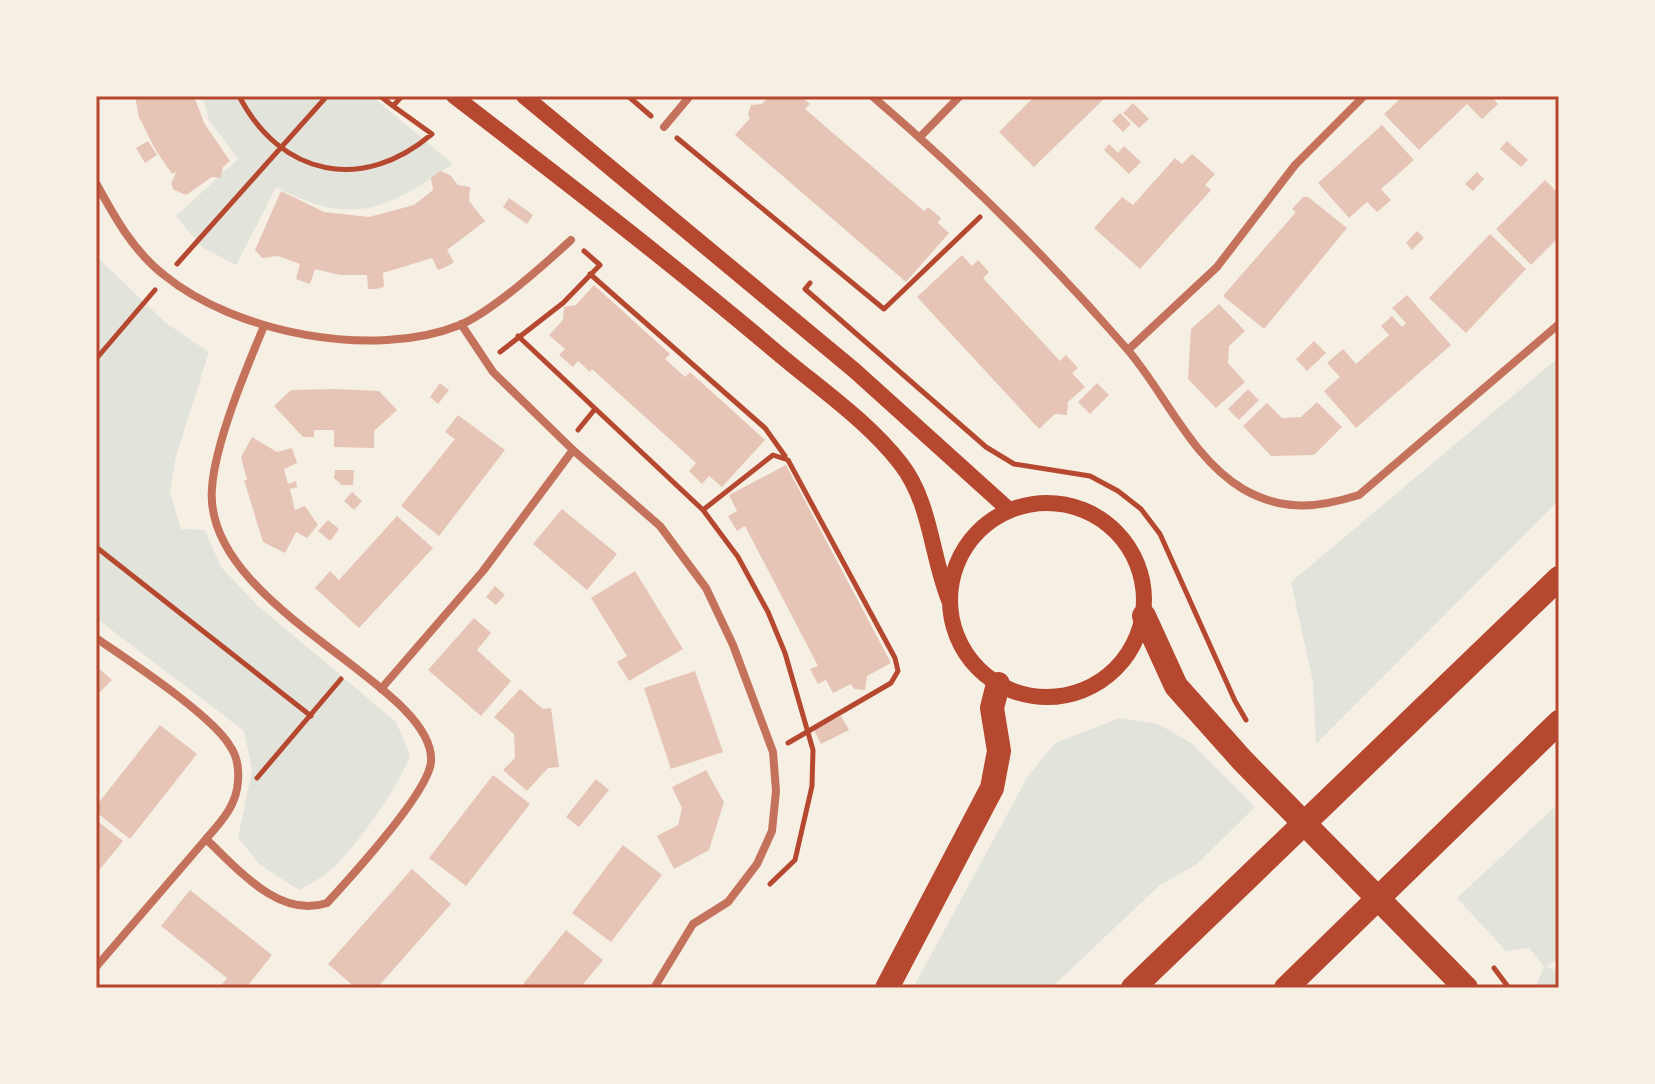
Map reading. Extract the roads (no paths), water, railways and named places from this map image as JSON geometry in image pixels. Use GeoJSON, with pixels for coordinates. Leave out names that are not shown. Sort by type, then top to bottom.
{"type":"FeatureCollection","features":[{"type":"Feature","properties":{"kind":"highway"},"geometry":{"type":"LineString","coordinates":[[1133,988],[1559,578]]}},
{"type":"Feature","properties":{"kind":"highway"},"geometry":{"type":"LineString","coordinates":[[1144,616],[1176,686],[1242,760],[1461,981]]}},
{"type":"Feature","properties":{"kind":"highway"},"geometry":{"type":"LineString","coordinates":[[887,988],[992,788],[999,751],[992,708],[998,684]]}},
{"type":"Feature","properties":{"kind":"highway"},"geometry":{"type":"LineString","coordinates":[[1286,988],[1559,722]]}},
{"type":"Feature","properties":{"kind":"main road"},"geometry":{"type":"LineString","coordinates":[[454,96],[712,298],[870,432],[901,464],[923,500],[936,567],[949,600]]}},
{"type":"Feature","properties":{"kind":"main road"},"geometry":{"type":"LineString","coordinates":[[524,96],[854,370],[1008,509]]}},
{"type":"Feature","properties":{"kind":"main road"},"geometry":{"type":"LineString","coordinates":[[1037,502],[1067,504],[1095,514],[1119,533],[1136,558],[1144,586],[1144,616],[1137,639],[1125,659],[1089,688],[1066,695],[1042,697],[1019,693],[998,684],[968,657],[951,620],[949,600],[953,572],[965,546],[984,524],[1008,509],[1037,502]]}},
{"type":"Feature","properties":{"kind":"street"},"geometry":{"type":"LineString","coordinates":[[664,127],[690,96]]}},
{"type":"Feature","properties":{"kind":"street"},"geometry":{"type":"LineString","coordinates":[[872,96],[920,137],[991,206],[1128,350],[1207,456],[1241,488],[1279,505],[1321,507],[1359,495],[1559,324]]}},
{"type":"Feature","properties":{"kind":"street"},"geometry":{"type":"LineString","coordinates":[[920,137],[960,96]]}},
{"type":"Feature","properties":{"kind":"street"},"geometry":{"type":"LineString","coordinates":[[1128,350],[1217,267],[1295,165],[1364,96]]}},
{"type":"Feature","properties":{"kind":"street"},"geometry":{"type":"LineString","coordinates":[[96,183],[122,228],[166,277],[221,309],[264,326],[342,339],[406,337],[461,324],[530,276],[571,240]]}},
{"type":"Feature","properties":{"kind":"street"},"geometry":{"type":"LineString","coordinates":[[461,324],[493,372],[573,450],[660,526],[706,588],[733,645],[773,752],[776,791],[772,831],[757,864],[728,902],[693,924],[654,988]]}},
{"type":"Feature","properties":{"kind":"street"},"geometry":{"type":"LineString","coordinates":[[206,839],[274,896],[298,908],[327,903],[420,789],[431,762],[425,739],[381,689],[252,583],[228,556],[217,532],[211,490],[218,452],[264,326]]}},
{"type":"Feature","properties":{"kind":"street"},"geometry":{"type":"LineString","coordinates":[[381,689],[483,571],[573,450]]}},
{"type":"Feature","properties":{"kind":"street"},"geometry":{"type":"LineString","coordinates":[[96,638],[190,707],[230,744],[238,765],[239,785],[230,811],[96,967]]}}]}
